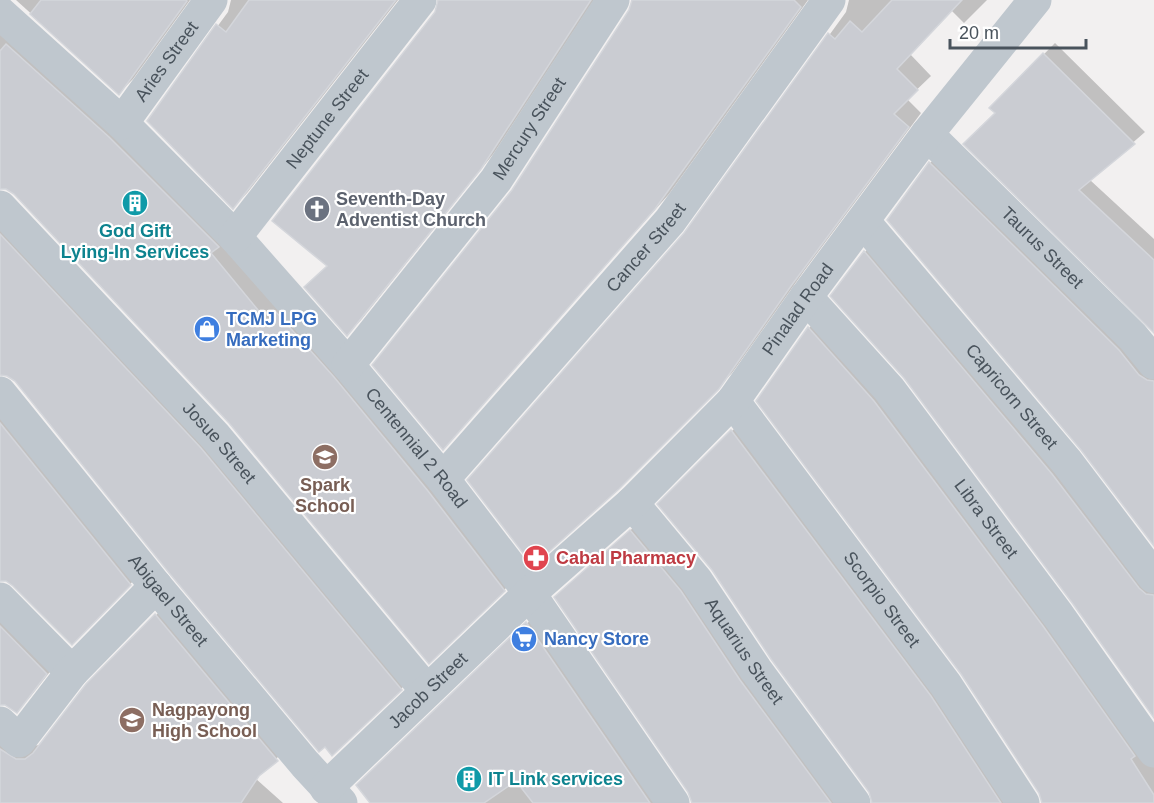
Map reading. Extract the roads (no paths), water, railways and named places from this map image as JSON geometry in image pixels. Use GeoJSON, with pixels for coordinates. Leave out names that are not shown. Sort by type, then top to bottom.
{"type":"FeatureCollection","features":[{"type":"Feature","properties":{"kind":"street","name":"Aries Street"},"geometry":{"type":"LineString","coordinates":[[122,123],[211,0]]}},
{"type":"Feature","properties":{"kind":"street","name":"Neptune Street"},"geometry":{"type":"LineString","coordinates":[[235,237],[420,0]]}},
{"type":"Feature","properties":{"kind":"street","name":"Mercury Street"},"geometry":{"type":"LineString","coordinates":[[348,365],[496,180],[613,0]]}},
{"type":"Feature","properties":{"kind":"street","name":"Cancer Street"},"geometry":{"type":"LineString","coordinates":[[443,479],[670,221],[829,0]]}},
{"type":"Feature","properties":{"kind":"street","name":"Pinalad Road"},"geometry":{"type":"LineString","coordinates":[[530,593],[632,502],[733,401],[806,297],[927,134],[1035,0]]}},
{"type":"Feature","properties":{"kind":"street","name":"Centennial 2 Road"},"geometry":{"type":"LineString","coordinates":[[4,11],[122,123],[235,237],[348,365],[443,479],[530,593],[674,803]]}},
{"type":"Feature","properties":{"kind":"street","name":"Taurus Street"},"geometry":{"type":"LineString","coordinates":[[927,134],[1132,337],[1154,363]]}},
{"type":"Feature","properties":{"kind":"street","name":"Josue Street"},"geometry":{"type":"LineString","coordinates":[[0,207],[215,436],[427,691]]}},
{"type":"Feature","properties":{"kind":"street","name":"Capricorn Street"},"geometry":{"type":"LineString","coordinates":[[863,221],[1067,462],[1154,577]]}},
{"type":"Feature","properties":{"kind":"street","name":"Libra Street"},"geometry":{"type":"LineString","coordinates":[[806,297],[890,389],[1058,615],[1154,751]]}},
{"type":"Feature","properties":{"kind":"street","name":"Abigael Street"},"geometry":{"type":"LineString","coordinates":[[0,393],[156,586],[334,796]]}},
{"type":"Feature","properties":{"kind":"street","name":"Scorpio Street"},"geometry":{"type":"LineString","coordinates":[[733,401],[946,685],[1023,803]]}},
{"type":"Feature","properties":{"kind":"street","name":"Aquarius Street"},"geometry":{"type":"LineString","coordinates":[[632,502],[696,580],[756,670],[854,803]]}},
{"type":"Feature","properties":{"kind":"street"},"geometry":{"type":"LineString","coordinates":[[9,732],[72,672],[156,586]]}},
{"type":"Feature","properties":{"kind":"street","name":"Jacob Street"},"geometry":{"type":"LineString","coordinates":[[334,796],[427,691],[530,593]]}},
{"type":"Feature","properties":{"kind":"street"},"geometry":{"type":"LineString","coordinates":[[0,599],[72,672]]}},
{"type":"Feature","properties":{"kind":"place","name":"God Gift Lying-In Services"},"geometry":{"type":"Point","coordinates":[135,203]}},
{"type":"Feature","properties":{"kind":"place","name":"Seventh-Day Adventist Church"},"geometry":{"type":"Point","coordinates":[317,209]}},
{"type":"Feature","properties":{"kind":"place","name":"TCMJ LPG Marketing"},"geometry":{"type":"Point","coordinates":[207,329]}},
{"type":"Feature","properties":{"kind":"place","name":"Spark School"},"geometry":{"type":"Point","coordinates":[325,457]}},
{"type":"Feature","properties":{"kind":"place","name":"Cabal Pharmacy"},"geometry":{"type":"Point","coordinates":[536,558]}},
{"type":"Feature","properties":{"kind":"place","name":"Nancy Store"},"geometry":{"type":"Point","coordinates":[524,639]}},
{"type":"Feature","properties":{"kind":"place","name":"Nagpayong High School"},"geometry":{"type":"Point","coordinates":[132,720]}},
{"type":"Feature","properties":{"kind":"place","name":"IT Link services"},"geometry":{"type":"Point","coordinates":[469,779]}}]}
